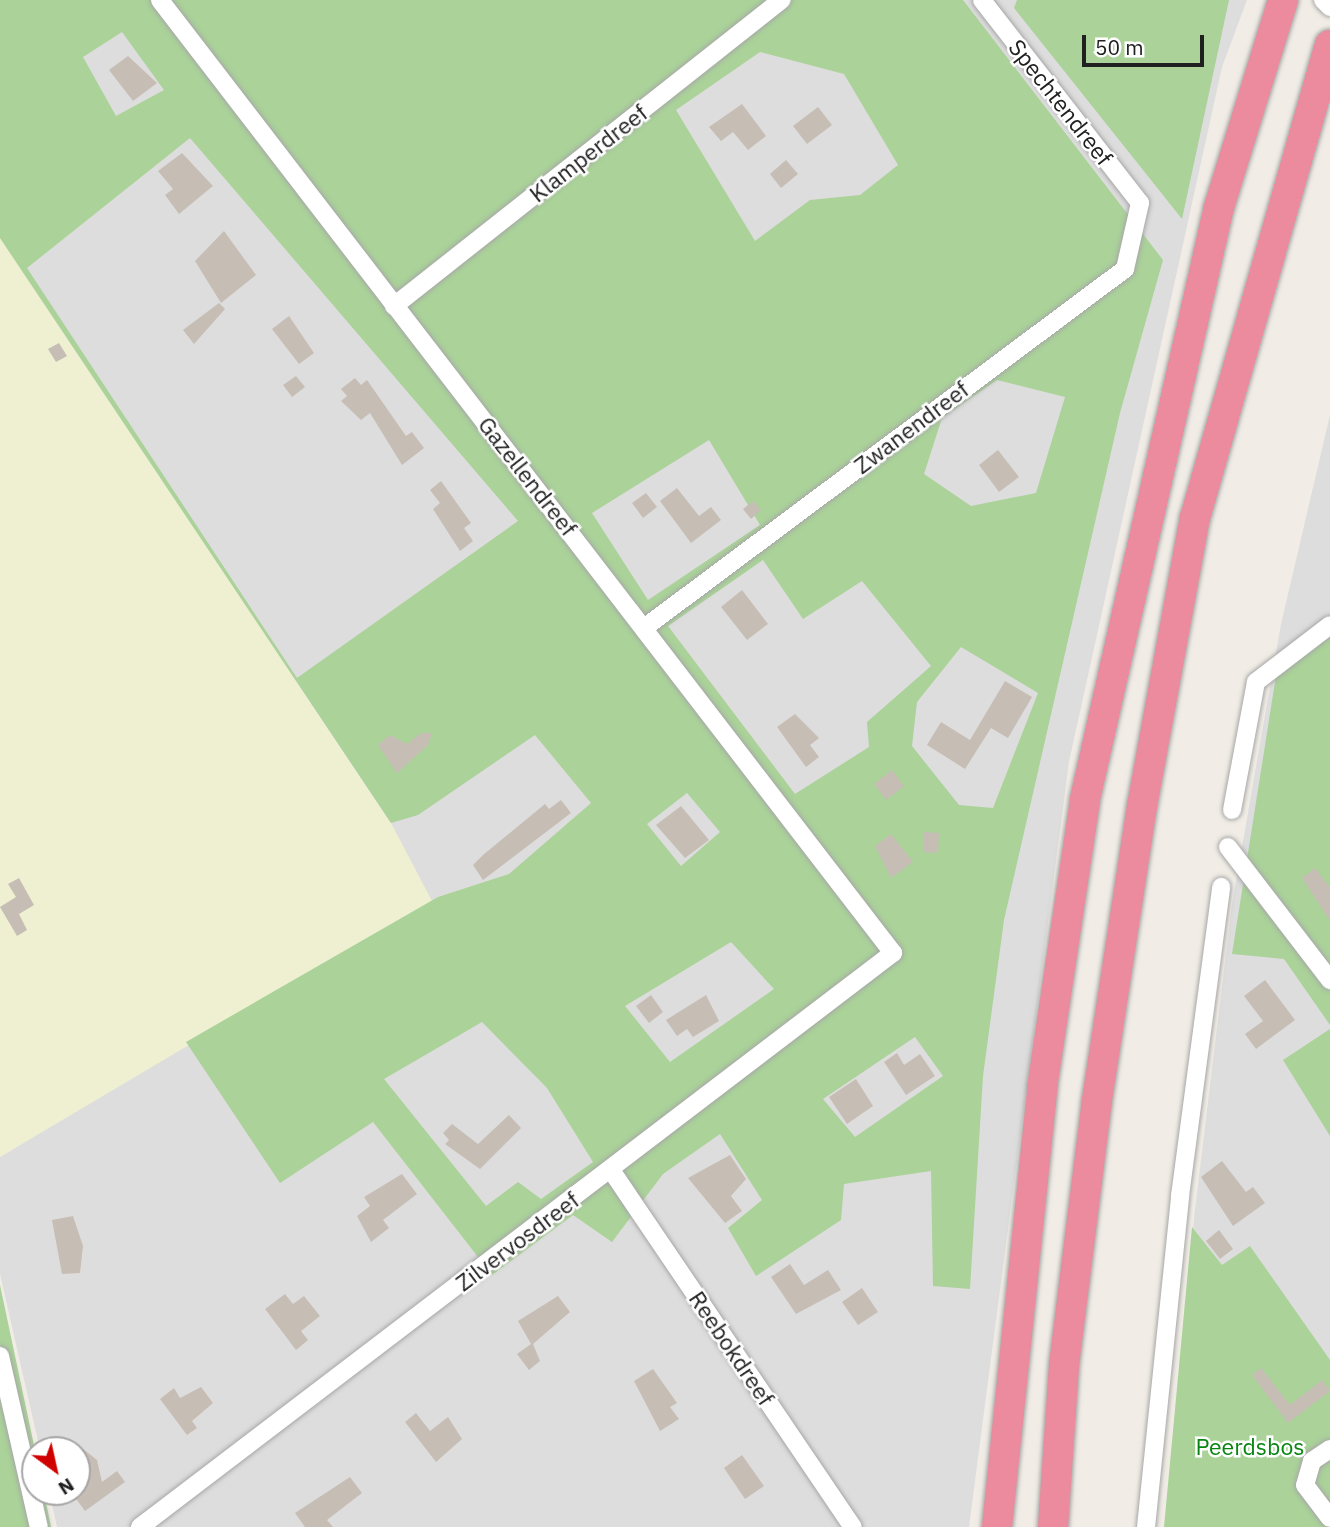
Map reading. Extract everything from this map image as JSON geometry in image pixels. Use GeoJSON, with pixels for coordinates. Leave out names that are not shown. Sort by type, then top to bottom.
{"type":"FeatureCollection","features":[{"type":"Feature","properties":{"kind":"highway"},"geometry":{"type":"LineString","coordinates":[[997,1527],[1038,1115],[1085,799],[1219,207],[1283,0]]}},
{"type":"Feature","properties":{"kind":"highway"},"geometry":{"type":"LineString","coordinates":[[1053,1527],[1064,1365],[1097,1100],[1180,600],[1261,272],[1330,45]]}},
{"type":"Feature","properties":{"kind":"street","name":"Gazellendreef"},"geometry":{"type":"LineString","coordinates":[[160,0],[893,953]]}},
{"type":"Feature","properties":{"kind":"street","name":"Klamperdreef"},"geometry":{"type":"LineString","coordinates":[[394,306],[782,0]]}},
{"type":"Feature","properties":{"kind":"street","name":"Spechtendreef"},"geometry":{"type":"LineString","coordinates":[[982,0],[1140,203]]}},
{"type":"Feature","properties":{"kind":"street"},"geometry":{"type":"LineString","coordinates":[[1323,0],[1330,8]]}},
{"type":"Feature","properties":{"kind":"street","name":"Zwanendreef"},"geometry":{"type":"LineString","coordinates":[[644,628],[1125,269],[1140,203]]}},
{"type":"Feature","properties":{"kind":"street"},"geometry":{"type":"LineString","coordinates":[[1232,810],[1256,682],[1330,625]]}},
{"type":"Feature","properties":{"kind":"street"},"geometry":{"type":"LineString","coordinates":[[1228,847],[1330,980]]}},
{"type":"Feature","properties":{"kind":"street"},"geometry":{"type":"LineString","coordinates":[[1146,1527],[1180,1196],[1221,887]]}},
{"type":"Feature","properties":{"kind":"street","name":"Zilvervosdreef"},"geometry":{"type":"LineString","coordinates":[[140,1527],[893,953]]}},
{"type":"Feature","properties":{"kind":"street","name":"Reebokdreef"},"geometry":{"type":"LineString","coordinates":[[611,1170],[853,1527]]}},
{"type":"Feature","properties":{"kind":"street"},"geometry":{"type":"LineString","coordinates":[[0,1356],[38,1527]]}},
{"type":"Feature","properties":{"kind":"street"},"geometry":{"type":"LineString","coordinates":[[1330,1449],[1312,1461],[1305,1485],[1330,1518]]}},
{"type":"Feature","properties":{"kind":"shaded area"},"geometry":{"type":"Polygon","coordinates":[[[0,0],[1247,0],[1222,67],[1069,762],[969,1527],[57,1527],[52,1506],[91,1506],[91,1436],[37,1436],[0,1274],[0,1157],[405,904],[0,278],[0,0]]]}},
{"type":"Feature","properties":{"kind":"shaded area"},"geometry":{"type":"Polygon","coordinates":[[[1330,415],[1330,1418],[1171,1527],[1194,1218],[1232,904],[1281,624],[1330,415]]]}},
{"type":"Feature","properties":{"kind":"green space"},"geometry":{"type":"Polygon","coordinates":[[[0,0],[963,0],[1163,260],[1120,413],[1004,920],[983,1076],[970,1289],[933,1286],[931,1171],[844,1184],[841,1220],[756,1276],[728,1228],[762,1200],[720,1134],[663,1174],[612,1242],[573,1215],[492,1275],[373,1122],[280,1183],[186,1042],[438,897],[509,874],[591,803],[535,735],[418,815],[391,823],[0,238],[0,0]],[[122,32],[83,57],[116,116],[164,90],[122,32]],[[760,52],[676,110],[755,241],[810,200],[860,195],[898,165],[844,74],[760,52]],[[190,138],[27,268],[297,678],[518,521],[190,138]],[[997,380],[942,418],[924,474],[971,506],[1036,493],[1065,397],[997,380]],[[709,440],[592,513],[648,600],[760,525],[709,440]],[[763,560],[668,626],[795,794],[869,747],[867,722],[931,666],[862,581],[803,619],[763,560]],[[961,647],[917,702],[912,746],[959,805],[993,808],[1038,693],[961,647]],[[687,793],[647,824],[681,866],[720,832],[687,793]],[[731,942],[625,1006],[670,1062],[774,989],[731,942]],[[482,1022],[384,1079],[486,1206],[518,1182],[541,1199],[593,1162],[547,1088],[482,1022]],[[915,1037],[823,1099],[855,1137],[943,1076],[915,1037]]]}},
{"type":"Feature","properties":{"kind":"green space"},"geometry":{"type":"Polygon","coordinates":[[[1017,0],[1229,0],[1182,219],[1014,8],[1017,0]]]}},
{"type":"Feature","properties":{"kind":"green space"},"geometry":{"type":"Polygon","coordinates":[[[0,238],[391,823],[432,901],[0,1157],[0,238]]]}},
{"type":"Feature","properties":{"kind":"green space"},"geometry":{"type":"Polygon","coordinates":[[[1330,625],[1330,1025],[1284,959],[1232,954],[1278,663],[1330,625]]]}},
{"type":"Feature","properties":{"kind":"green space"},"geometry":{"type":"Polygon","coordinates":[[[1330,1029],[1330,1136],[1283,1060],[1330,1029]]]}},
{"type":"Feature","properties":{"kind":"green space","name":"Peerdsbos"},"geometry":{"type":"Polygon","coordinates":[[[1192,1227],[1222,1265],[1250,1246],[1330,1360],[1330,1527],[1164,1527],[1192,1227]]]}},
{"type":"Feature","properties":{"kind":"green space"},"geometry":{"type":"Polygon","coordinates":[[[0,1285],[32,1436],[21,1436],[21,1506],[47,1506],[51,1527],[0,1527],[0,1285]]]}},
{"type":"Feature","properties":{"kind":"building"},"geometry":{"type":"Polygon","coordinates":[[[128,56],[157,83],[133,101],[109,70],[128,56]]]}},
{"type":"Feature","properties":{"kind":"building"},"geometry":{"type":"Polygon","coordinates":[[[742,104],[766,136],[748,150],[733,132],[721,141],[709,127],[742,104]]]}},
{"type":"Feature","properties":{"kind":"building"},"geometry":{"type":"Polygon","coordinates":[[[818,107],[832,125],[807,144],[793,126],[818,107]]]}},
{"type":"Feature","properties":{"kind":"building"},"geometry":{"type":"Polygon","coordinates":[[[182,153],[213,186],[179,214],[165,195],[173,189],[158,171],[182,153]]]}},
{"type":"Feature","properties":{"kind":"building"},"geometry":{"type":"Polygon","coordinates":[[[786,160],[798,174],[781,188],[770,174],[786,160]]]}},
{"type":"Feature","properties":{"kind":"building"},"geometry":{"type":"Polygon","coordinates":[[[224,231],[256,275],[221,303],[195,261],[224,231]]]}},
{"type":"Feature","properties":{"kind":"building"},"geometry":{"type":"Polygon","coordinates":[[[219,303],[225,309],[194,344],[183,330],[219,303]]]}},
{"type":"Feature","properties":{"kind":"building"},"geometry":{"type":"Polygon","coordinates":[[[289,316],[314,353],[299,364],[272,329],[289,316]]]}},
{"type":"Feature","properties":{"kind":"building"},"geometry":{"type":"Polygon","coordinates":[[[59,343],[67,356],[56,362],[48,349],[59,343]]]}},
{"type":"Feature","properties":{"kind":"building"},"geometry":{"type":"Polygon","coordinates":[[[296,376],[305,387],[292,397],[283,385],[296,376]]]}},
{"type":"Feature","properties":{"kind":"building"},"geometry":{"type":"Polygon","coordinates":[[[355,378],[361,385],[367,380],[406,436],[412,432],[424,448],[402,465],[370,413],[361,420],[341,401],[347,396],[341,389],[355,378]]]}},
{"type":"Feature","properties":{"kind":"building"},"geometry":{"type":"Polygon","coordinates":[[[998,450],[1019,477],[999,492],[979,465],[998,450]]]}},
{"type":"Feature","properties":{"kind":"building"},"geometry":{"type":"Polygon","coordinates":[[[441,481],[471,523],[464,528],[473,541],[460,551],[433,509],[440,503],[430,490],[441,481]]]}},
{"type":"Feature","properties":{"kind":"building"},"geometry":{"type":"Polygon","coordinates":[[[677,488],[699,516],[711,507],[721,520],[691,543],[660,501],[677,488]]]}},
{"type":"Feature","properties":{"kind":"building"},"geometry":{"type":"Polygon","coordinates":[[[646,493],[657,507],[643,518],[632,503],[646,493]]]}},
{"type":"Feature","properties":{"kind":"building"},"geometry":{"type":"Polygon","coordinates":[[[753,501],[761,510],[751,519],[743,509],[753,501]]]}},
{"type":"Feature","properties":{"kind":"building"},"geometry":{"type":"Polygon","coordinates":[[[742,590],[768,624],[747,640],[721,607],[742,590]]]}},
{"type":"Feature","properties":{"kind":"building"},"geometry":{"type":"Polygon","coordinates":[[[1005,681],[1032,697],[1008,738],[991,728],[965,769],[927,745],[941,722],[970,740],[1005,681]]]}},
{"type":"Feature","properties":{"kind":"building"},"geometry":{"type":"Polygon","coordinates":[[[795,714],[819,738],[810,745],[819,757],[806,767],[777,727],[795,714]]]}},
{"type":"Feature","properties":{"kind":"building"},"geometry":{"type":"Polygon","coordinates":[[[421,733],[432,733],[428,745],[397,773],[378,745],[390,735],[407,744],[421,733]]]}},
{"type":"Feature","properties":{"kind":"building"},"geometry":{"type":"Polygon","coordinates":[[[892,770],[904,786],[886,800],[874,784],[892,770]]]}},
{"type":"Feature","properties":{"kind":"building"},"geometry":{"type":"Polygon","coordinates":[[[561,800],[571,813],[483,880],[473,865],[545,804],[549,809],[561,800]]]}},
{"type":"Feature","properties":{"kind":"building"},"geometry":{"type":"Polygon","coordinates":[[[681,806],[709,840],[685,858],[656,825],[681,806]]]}},
{"type":"Feature","properties":{"kind":"building"},"geometry":{"type":"Polygon","coordinates":[[[924,832],[939,833],[938,853],[923,852],[924,832]]]}},
{"type":"Feature","properties":{"kind":"building"},"geometry":{"type":"Polygon","coordinates":[[[891,834],[913,862],[891,878],[875,846],[891,834]]]}},
{"type":"Feature","properties":{"kind":"building"},"geometry":{"type":"Polygon","coordinates":[[[1315,868],[1330,888],[1330,921],[1302,878],[1315,868]]]}},
{"type":"Feature","properties":{"kind":"building"},"geometry":{"type":"Polygon","coordinates":[[[19,878],[34,905],[19,914],[27,930],[17,936],[0,907],[16,897],[8,884],[19,878]]]}},
{"type":"Feature","properties":{"kind":"building"},"geometry":{"type":"Polygon","coordinates":[[[1265,980],[1295,1020],[1256,1049],[1245,1034],[1263,1021],[1244,996],[1265,980]]]}},
{"type":"Feature","properties":{"kind":"building"},"geometry":{"type":"Polygon","coordinates":[[[651,995],[663,1012],[649,1023],[636,1006],[651,995]]]}},
{"type":"Feature","properties":{"kind":"building"},"geometry":{"type":"Polygon","coordinates":[[[706,995],[719,1021],[693,1037],[687,1029],[677,1036],[666,1020],[706,995]]]}},
{"type":"Feature","properties":{"kind":"building"},"geometry":{"type":"Polygon","coordinates":[[[897,1053],[904,1065],[920,1054],[935,1076],[906,1095],[884,1062],[897,1053]]]}},
{"type":"Feature","properties":{"kind":"building"},"geometry":{"type":"Polygon","coordinates":[[[856,1079],[873,1106],[847,1124],[829,1097],[856,1079]]]}},
{"type":"Feature","properties":{"kind":"building"},"geometry":{"type":"Polygon","coordinates":[[[509,1115],[521,1128],[480,1169],[445,1144],[449,1140],[443,1133],[452,1124],[478,1144],[509,1115]]]}},
{"type":"Feature","properties":{"kind":"building"},"geometry":{"type":"Polygon","coordinates":[[[730,1155],[746,1179],[731,1196],[742,1211],[725,1223],[688,1178],[730,1155]]]}},
{"type":"Feature","properties":{"kind":"building"},"geometry":{"type":"Polygon","coordinates":[[[1222,1161],[1246,1192],[1253,1187],[1265,1203],[1233,1226],[1201,1177],[1222,1161]]]}},
{"type":"Feature","properties":{"kind":"building"},"geometry":{"type":"Polygon","coordinates":[[[402,1174],[417,1194],[383,1220],[389,1228],[371,1242],[357,1216],[370,1206],[364,1197],[402,1174]]]}},
{"type":"Feature","properties":{"kind":"building"},"geometry":{"type":"Polygon","coordinates":[[[73,1216],[83,1246],[80,1273],[62,1274],[52,1220],[73,1216]]]}},
{"type":"Feature","properties":{"kind":"building"},"geometry":{"type":"Polygon","coordinates":[[[1219,1230],[1233,1249],[1220,1259],[1206,1241],[1219,1230]]]}},
{"type":"Feature","properties":{"kind":"building"},"geometry":{"type":"Polygon","coordinates":[[[790,1264],[804,1285],[828,1270],[841,1290],[796,1314],[771,1277],[790,1264]]]}},
{"type":"Feature","properties":{"kind":"building"},"geometry":{"type":"Polygon","coordinates":[[[862,1288],[878,1312],[858,1325],[842,1302],[862,1288]]]}},
{"type":"Feature","properties":{"kind":"building"},"geometry":{"type":"Polygon","coordinates":[[[285,1294],[293,1304],[304,1296],[320,1316],[301,1331],[308,1340],[296,1350],[265,1309],[285,1294]]]}},
{"type":"Feature","properties":{"kind":"building"},"geometry":{"type":"Polygon","coordinates":[[[558,1296],[570,1312],[533,1344],[540,1361],[529,1370],[517,1354],[531,1344],[518,1321],[558,1296]]]}},
{"type":"Feature","properties":{"kind":"building"},"geometry":{"type":"Polygon","coordinates":[[[1261,1368],[1290,1405],[1322,1380],[1330,1391],[1288,1423],[1252,1375],[1261,1368]]]}},
{"type":"Feature","properties":{"kind":"building"},"geometry":{"type":"Polygon","coordinates":[[[653,1369],[677,1403],[670,1407],[679,1419],[660,1431],[634,1381],[653,1369]]]}},
{"type":"Feature","properties":{"kind":"building"},"geometry":{"type":"Polygon","coordinates":[[[201,1387],[213,1403],[192,1421],[197,1428],[187,1435],[160,1399],[174,1388],[180,1398],[201,1387]]]}},
{"type":"Feature","properties":{"kind":"building"},"geometry":{"type":"Polygon","coordinates":[[[416,1413],[430,1431],[448,1417],[462,1439],[436,1462],[405,1422],[416,1413]]]}},
{"type":"Feature","properties":{"kind":"building"},"geometry":{"type":"Polygon","coordinates":[[[91,1455],[97,1460],[102,1482],[117,1471],[125,1482],[85,1511],[81,1506],[91,1506],[91,1455]]]}},
{"type":"Feature","properties":{"kind":"building"},"geometry":{"type":"Polygon","coordinates":[[[742,1455],[764,1486],[745,1499],[724,1468],[742,1455]]]}},
{"type":"Feature","properties":{"kind":"building"},"geometry":{"type":"Polygon","coordinates":[[[350,1477],[362,1493],[327,1520],[333,1527],[305,1527],[295,1513],[350,1477]]]}}]}
